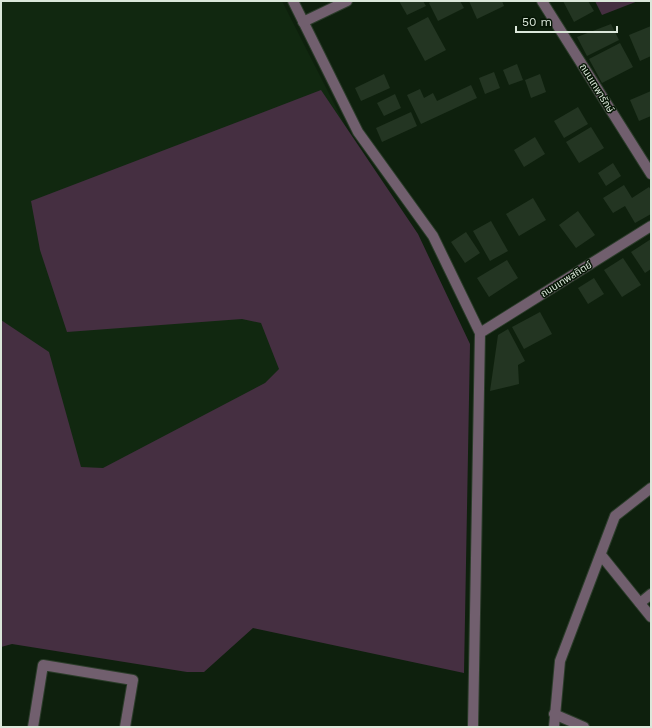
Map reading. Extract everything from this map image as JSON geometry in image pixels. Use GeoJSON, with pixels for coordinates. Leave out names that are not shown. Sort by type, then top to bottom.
{"type":"FeatureCollection","features":[{"type":"Feature","properties":{"kind":"street"},"geometry":{"type":"LineString","coordinates":[[293,1],[358,132],[433,236],[480,333],[473,727]]}},
{"type":"Feature","properties":{"kind":"street"},"geometry":{"type":"LineString","coordinates":[[304,22],[348,1]]}},
{"type":"Feature","properties":{"kind":"street","name":"ถนนเทพารักษ์"},"geometry":{"type":"LineString","coordinates":[[542,1],[651,174]]}},
{"type":"Feature","properties":{"kind":"street","name":"ถนนเทพสถิตย์"},"geometry":{"type":"LineString","coordinates":[[480,333],[651,226]]}},
{"type":"Feature","properties":{"kind":"street"},"geometry":{"type":"LineString","coordinates":[[554,727],[560,662],[615,516],[651,488]]}},
{"type":"Feature","properties":{"kind":"street"},"geometry":{"type":"LineString","coordinates":[[601,555],[651,617]]}},
{"type":"Feature","properties":{"kind":"street"},"geometry":{"type":"LineString","coordinates":[[640,603],[651,594]]}},
{"type":"Feature","properties":{"kind":"street"},"geometry":{"type":"LineString","coordinates":[[33,727],[43,665],[133,680],[125,727]]}},
{"type":"Feature","properties":{"kind":"street"},"geometry":{"type":"LineString","coordinates":[[554,714],[584,727]]}},
{"type":"Feature","properties":{"kind":"shaded area"},"geometry":{"type":"Polygon","coordinates":[[[1,1],[282,1],[350,135],[470,344],[59,534],[1,363],[1,1]]]}},
{"type":"Feature","properties":{"kind":"shaded area"},"geometry":{"type":"Polygon","coordinates":[[[595,1],[638,1],[602,15],[595,1]]]}},
{"type":"Feature","properties":{"kind":"shaded area"},"geometry":{"type":"Polygon","coordinates":[[[321,90],[418,234],[470,344],[464,673],[253,628],[204,672],[187,672],[12,644],[1,647],[1,320],[49,352],[81,467],[103,468],[265,383],[279,369],[261,323],[242,319],[67,332],[40,250],[31,201],[321,90]]]}},
{"type":"Feature","properties":{"kind":"building"},"geometry":{"type":"Polygon","coordinates":[[[399,1],[423,1],[426,6],[407,15],[399,1]]]}},
{"type":"Feature","properties":{"kind":"building"},"geometry":{"type":"Polygon","coordinates":[[[432,1],[460,1],[464,8],[438,21],[429,3],[432,1]]]}},
{"type":"Feature","properties":{"kind":"building"},"geometry":{"type":"Polygon","coordinates":[[[469,1],[502,1],[504,6],[477,19],[469,1]]]}},
{"type":"Feature","properties":{"kind":"building"},"geometry":{"type":"Polygon","coordinates":[[[563,1],[588,1],[594,11],[574,22],[563,1]]]}},
{"type":"Feature","properties":{"kind":"building"},"geometry":{"type":"Polygon","coordinates":[[[428,17],[446,50],[425,61],[407,28],[428,17]]]}},
{"type":"Feature","properties":{"kind":"building"},"geometry":{"type":"Polygon","coordinates":[[[611,24],[619,40],[587,56],[577,37],[611,24]]]}},
{"type":"Feature","properties":{"kind":"building"},"geometry":{"type":"Polygon","coordinates":[[[651,26],[651,56],[640,61],[629,35],[651,26]]]}},
{"type":"Feature","properties":{"kind":"building"},"geometry":{"type":"Polygon","coordinates":[[[620,43],[633,67],[602,83],[589,59],[620,43]]]}},
{"type":"Feature","properties":{"kind":"building"},"geometry":{"type":"Polygon","coordinates":[[[517,64],[523,80],[509,85],[503,70],[517,64]]]}},
{"type":"Feature","properties":{"kind":"building"},"geometry":{"type":"Polygon","coordinates":[[[494,72],[500,88],[485,94],[479,78],[494,72]]]}},
{"type":"Feature","properties":{"kind":"building"},"geometry":{"type":"Polygon","coordinates":[[[384,74],[390,88],[361,101],[355,88],[384,74]]]}},
{"type":"Feature","properties":{"kind":"building"},"geometry":{"type":"Polygon","coordinates":[[[540,74],[546,92],[531,98],[525,80],[540,74]]]}},
{"type":"Feature","properties":{"kind":"building"},"geometry":{"type":"Polygon","coordinates":[[[471,85],[477,98],[421,124],[407,95],[420,89],[424,98],[433,93],[437,101],[471,85]]]}},
{"type":"Feature","properties":{"kind":"building"},"geometry":{"type":"Polygon","coordinates":[[[651,91],[651,116],[639,121],[630,100],[651,91]]]}},
{"type":"Feature","properties":{"kind":"building"},"geometry":{"type":"Polygon","coordinates":[[[395,94],[401,108],[384,116],[377,103],[395,94]]]}},
{"type":"Feature","properties":{"kind":"building"},"geometry":{"type":"Polygon","coordinates":[[[578,107],[588,124],[564,138],[554,121],[578,107]]]}},
{"type":"Feature","properties":{"kind":"building"},"geometry":{"type":"Polygon","coordinates":[[[411,112],[417,126],[382,142],[376,128],[411,112]]]}},
{"type":"Feature","properties":{"kind":"building"},"geometry":{"type":"Polygon","coordinates":[[[591,127],[604,148],[579,163],[566,142],[591,127]]]}},
{"type":"Feature","properties":{"kind":"building"},"geometry":{"type":"Polygon","coordinates":[[[535,137],[545,154],[524,167],[514,150],[535,137]]]}},
{"type":"Feature","properties":{"kind":"building"},"geometry":{"type":"Polygon","coordinates":[[[613,163],[621,176],[606,186],[598,173],[613,163]]]}},
{"type":"Feature","properties":{"kind":"building"},"geometry":{"type":"Polygon","coordinates":[[[624,185],[632,198],[649,187],[651,190],[651,214],[635,223],[625,206],[613,213],[603,198],[624,185]]]}},
{"type":"Feature","properties":{"kind":"building"},"geometry":{"type":"Polygon","coordinates":[[[533,198],[546,220],[519,236],[506,214],[533,198]]]}},
{"type":"Feature","properties":{"kind":"building"},"geometry":{"type":"Polygon","coordinates":[[[578,211],[595,235],[576,248],[559,225],[578,211]]]}},
{"type":"Feature","properties":{"kind":"building"},"geometry":{"type":"Polygon","coordinates":[[[491,221],[508,251],[490,261],[473,231],[491,221]]]}},
{"type":"Feature","properties":{"kind":"building"},"geometry":{"type":"Polygon","coordinates":[[[466,232],[480,253],[465,263],[451,242],[466,232]]]}},
{"type":"Feature","properties":{"kind":"building"},"geometry":{"type":"Polygon","coordinates":[[[651,239],[651,269],[645,273],[631,252],[651,239]]]}},
{"type":"Feature","properties":{"kind":"building"},"geometry":{"type":"Polygon","coordinates":[[[623,258],[641,285],[622,297],[604,270],[623,258]]]}},
{"type":"Feature","properties":{"kind":"building"},"geometry":{"type":"Polygon","coordinates":[[[507,260],[518,278],[489,297],[477,278],[507,260]]]}},
{"type":"Feature","properties":{"kind":"building"},"geometry":{"type":"Polygon","coordinates":[[[594,278],[604,294],[588,304],[578,288],[594,278]]]}},
{"type":"Feature","properties":{"kind":"building"},"geometry":{"type":"Polygon","coordinates":[[[540,312],[552,334],[524,349],[512,327],[540,312]]]}},
{"type":"Feature","properties":{"kind":"building"},"geometry":{"type":"Polygon","coordinates":[[[508,329],[525,361],[518,365],[519,384],[490,391],[498,335],[508,329]]]}}]}
